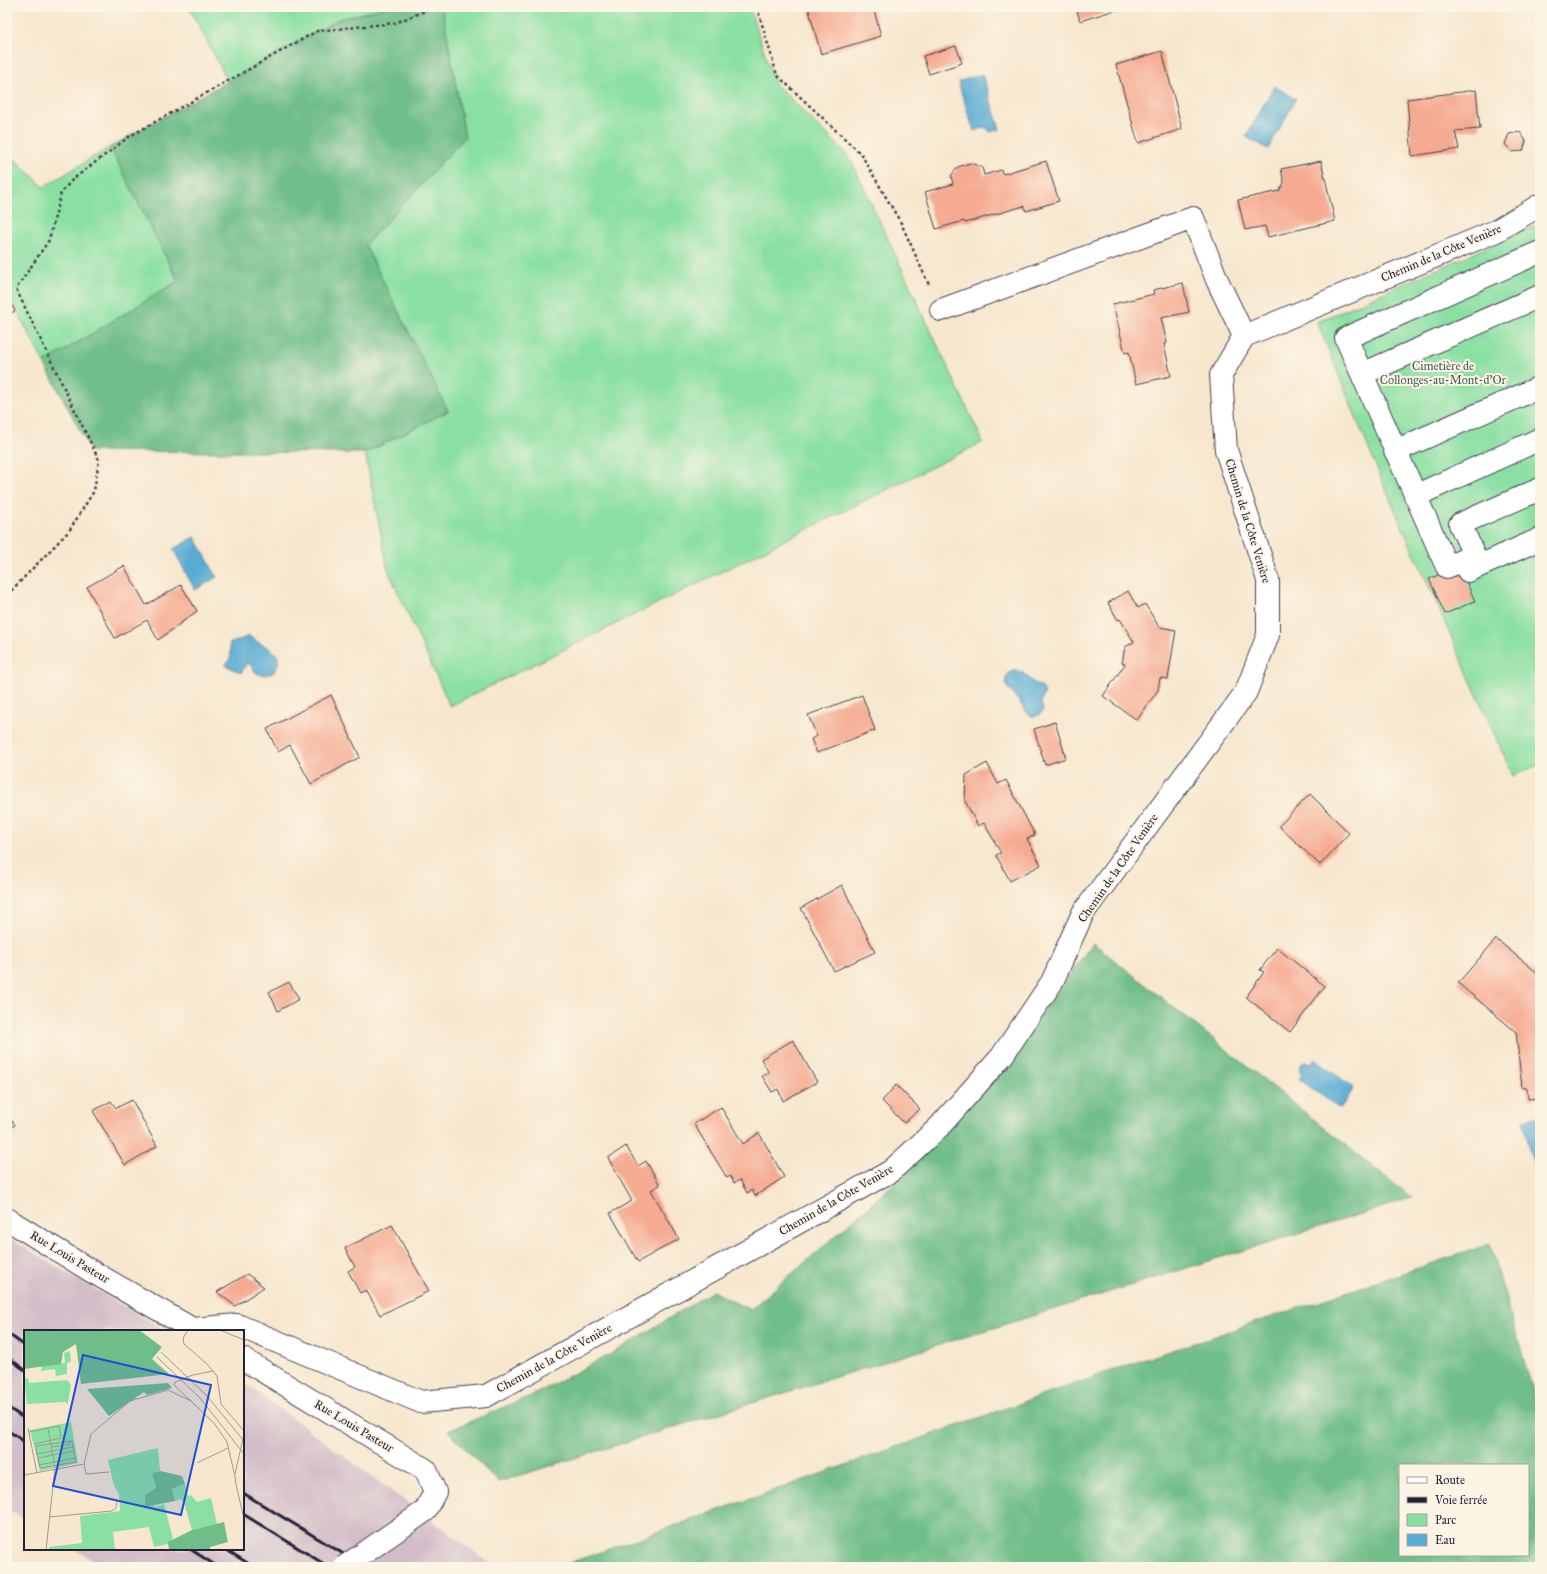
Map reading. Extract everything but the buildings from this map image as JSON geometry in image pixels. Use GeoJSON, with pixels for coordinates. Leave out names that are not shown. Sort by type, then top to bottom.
{"type":"FeatureCollection","features":[{"type":"Feature","properties":{"kind":"street","name":"Chemin de la Côte Venière"},"geometry":{"type":"LineString","coordinates":[[195,1330],[237,1325],[421,1402],[486,1396],[891,1171],[939,1127],[1002,1056],[1052,982],[1083,913],[1246,692],[1268,635],[1268,580],[1226,450],[1221,375],[1244,336],[1496,231],[1540,205]]}},
{"type":"Feature","properties":{"kind":"street"},"geometry":{"type":"LineString","coordinates":[[940,310],[1194,218],[1217,280],[1244,336]]}},
{"type":"Feature","properties":{"kind":"street"},"geometry":{"type":"LineString","coordinates":[[1540,252],[1346,338],[1447,567],[1463,560],[1468,571],[1540,540]]}},
{"type":"Feature","properties":{"kind":"street"},"geometry":{"type":"LineString","coordinates":[[1362,374],[1540,296]]}},
{"type":"Feature","properties":{"kind":"street"},"geometry":{"type":"LineString","coordinates":[[1395,451],[1540,387]]}},
{"type":"Feature","properties":{"kind":"street"},"geometry":{"type":"LineString","coordinates":[[1415,496],[1540,440]]}},
{"type":"Feature","properties":{"kind":"street"},"geometry":{"type":"LineString","coordinates":[[1479,566],[1460,524],[1540,489]]}},
{"type":"Feature","properties":{"kind":"street","name":"Rue Louis Pasteur"},"geometry":{"type":"LineString","coordinates":[[7,1219],[91,1271],[195,1330]]}},
{"type":"Feature","properties":{"kind":"street","name":"Rue Louis Pasteur"},"geometry":{"type":"LineString","coordinates":[[244,1360],[426,1470],[435,1492],[425,1511],[344,1567]]}},
{"type":"Feature","properties":{"kind":"path"},"geometry":{"type":"LineString","coordinates":[[7,595],[69,531],[94,491],[99,460],[16,289],[49,240],[61,193],[72,180],[130,136],[317,31],[395,23],[435,7]]}},
{"type":"Feature","properties":{"kind":"path"},"geometry":{"type":"LineString","coordinates":[[757,7],[777,75],[860,154],[901,223],[940,310]]}},
{"type":"Feature","properties":{"kind":"shaded area"},"geometry":{"type":"Polygon","coordinates":[[[7,1237],[164,1330],[24,1330],[24,1519],[7,1509],[7,1237]]]}},
{"type":"Feature","properties":{"kind":"shaded area"},"geometry":{"type":"Polygon","coordinates":[[[244,1383],[495,1567],[104,1567],[76,1550],[244,1550],[244,1383]]]}},
{"type":"Feature","properties":{"kind":"green space"},"geometry":{"type":"Polygon","coordinates":[[[189,7],[389,7],[339,19],[228,81],[189,7]]]}},
{"type":"Feature","properties":{"kind":"green space"},"geometry":{"type":"Polygon","coordinates":[[[389,7],[442,7],[465,137],[365,245],[448,411],[365,453],[91,451],[44,363],[178,281],[110,147],[339,19],[389,7]]]}},
{"type":"Feature","properties":{"kind":"green space"},"geometry":{"type":"Polygon","coordinates":[[[442,7],[749,7],[775,84],[849,156],[983,442],[450,706],[388,570],[365,453],[448,411],[365,245],[465,137],[442,7]]]}},
{"type":"Feature","properties":{"kind":"green space"},"geometry":{"type":"Polygon","coordinates":[[[110,147],[178,281],[44,363],[7,291],[7,152],[44,187],[110,147]]]}},
{"type":"Feature","properties":{"kind":"green space","name":"Cimetière de Collonges-au-Mont-d'Or"},"geometry":{"type":"Polygon","coordinates":[[[1540,224],[1540,764],[1513,776],[1382,481],[1317,322],[1540,224]]]}},
{"type":"Feature","properties":{"kind":"green space"},"geometry":{"type":"Polygon","coordinates":[[[1093,943],[1412,1198],[498,1482],[448,1431],[535,1394],[613,1353],[713,1291],[750,1310],[896,1181],[963,1113],[1002,1066],[1093,943]]]}},
{"type":"Feature","properties":{"kind":"green space"},"geometry":{"type":"Polygon","coordinates":[[[1490,1244],[1540,1415],[1540,1567],[558,1567],[1131,1364],[1490,1244]]]}},
{"type":"Feature","properties":{"kind":"water"},"geometry":{"type":"Polygon","coordinates":[[[982,74],[1000,129],[990,132],[986,127],[974,131],[958,82],[982,74]]]}},
{"type":"Feature","properties":{"kind":"water"},"geometry":{"type":"Polygon","coordinates":[[[1274,86],[1296,99],[1268,149],[1246,137],[1274,86]]]}},
{"type":"Feature","properties":{"kind":"water"},"geometry":{"type":"Polygon","coordinates":[[[195,537],[217,577],[195,590],[173,549],[195,537]]]}},
{"type":"Feature","properties":{"kind":"water"},"geometry":{"type":"Polygon","coordinates":[[[249,636],[276,654],[278,665],[273,673],[262,675],[256,673],[250,664],[247,663],[241,673],[225,665],[229,661],[230,656],[229,644],[249,636]]]}},
{"type":"Feature","properties":{"kind":"water"},"geometry":{"type":"Polygon","coordinates":[[[1014,670],[1022,672],[1034,683],[1041,686],[1045,692],[1041,702],[1043,711],[1039,715],[1032,716],[1029,714],[1007,686],[1006,678],[1014,670]]]}},
{"type":"Feature","properties":{"kind":"water"},"geometry":{"type":"Polygon","coordinates":[[[1314,1059],[1354,1088],[1340,1109],[1299,1079],[1302,1075],[1299,1069],[1301,1064],[1306,1061],[1312,1063],[1314,1059]]]}},
{"type":"Feature","properties":{"kind":"water"},"geometry":{"type":"Polygon","coordinates":[[[1540,1116],[1540,1186],[1538,1186],[1523,1120],[1540,1116]]]}},
{"type":"Feature","properties":{"kind":"railway"},"geometry":{"type":"LineString","coordinates":[[7,1333],[24,1345]]}},
{"type":"Feature","properties":{"kind":"railway"},"geometry":{"type":"LineString","coordinates":[[7,1357],[24,1369]]}},
{"type":"Feature","properties":{"kind":"railway"},"geometry":{"type":"LineString","coordinates":[[7,1407],[24,1418]]}},
{"type":"Feature","properties":{"kind":"railway"},"geometry":{"type":"LineString","coordinates":[[7,1430],[24,1441]]}},
{"type":"Feature","properties":{"kind":"railway"},"geometry":{"type":"LineString","coordinates":[[244,1494],[365,1567]]}},
{"type":"Feature","properties":{"kind":"railway"},"geometry":{"type":"LineString","coordinates":[[244,1515],[329,1567]]}},
{"type":"Feature","properties":{"kind":"railway"},"geometry":{"type":"LineString","coordinates":[[192,1550],[218,1567]]}},
{"type":"Feature","properties":{"kind":"railway"},"geometry":{"type":"LineString","coordinates":[[227,1550],[254,1567]]}}]}
